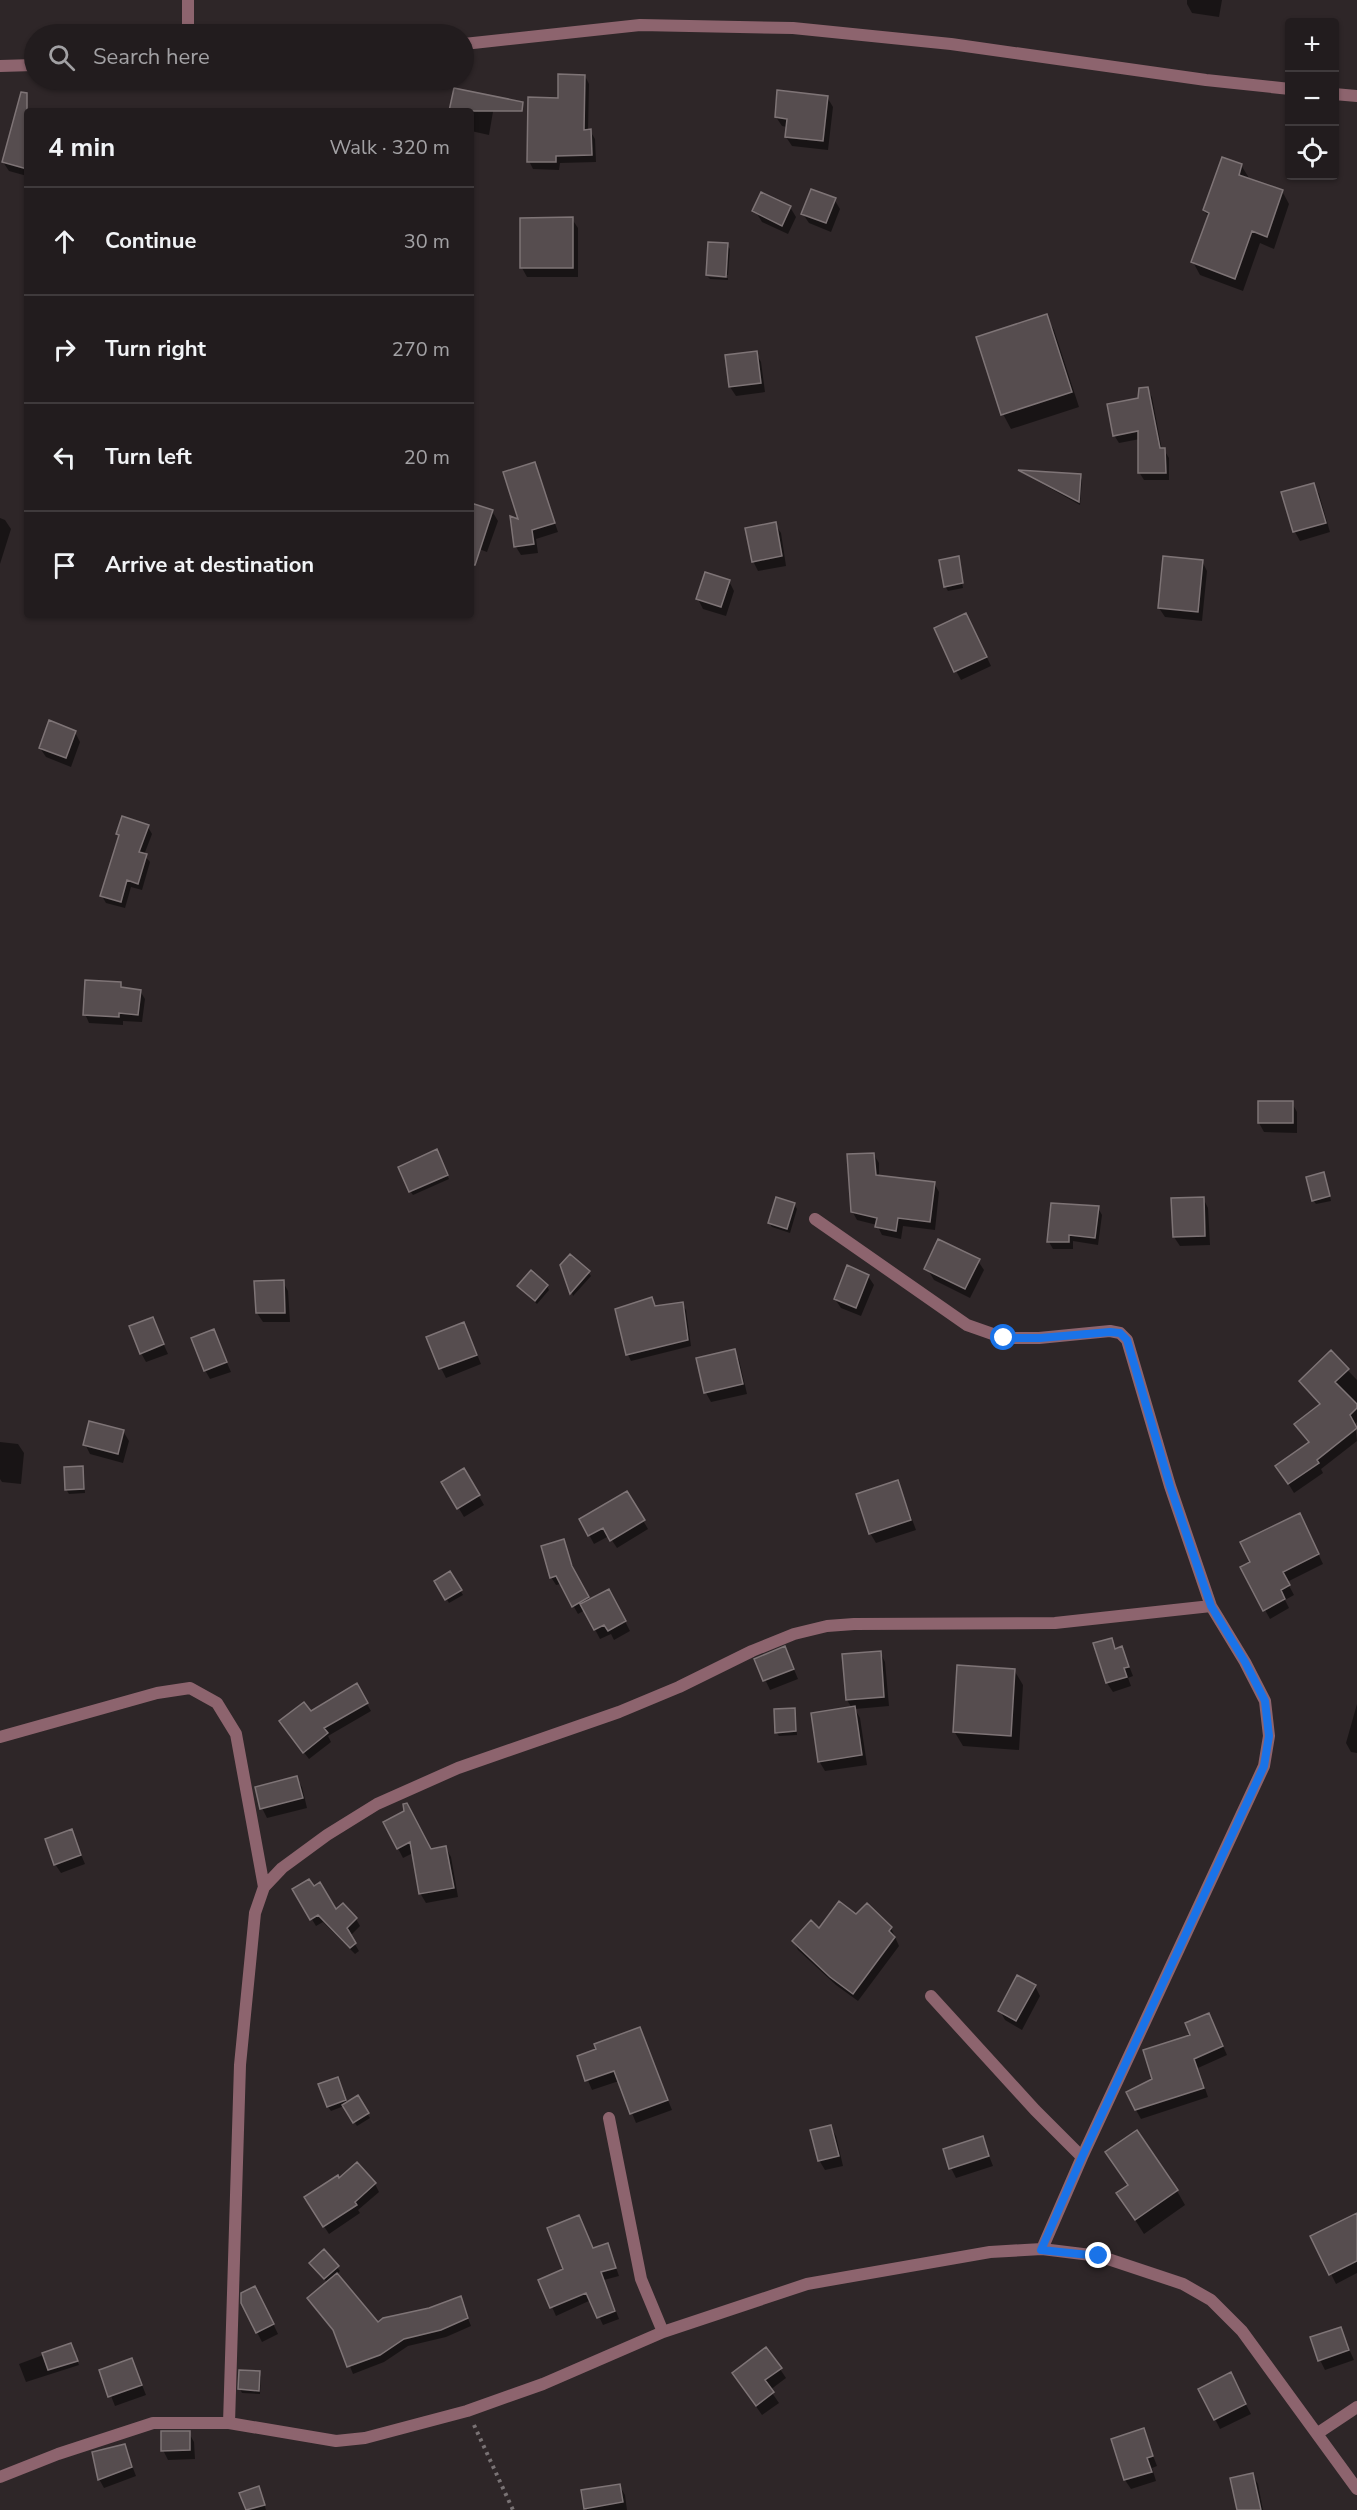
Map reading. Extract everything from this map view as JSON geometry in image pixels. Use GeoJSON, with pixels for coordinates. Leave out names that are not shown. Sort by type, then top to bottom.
{"type":"FeatureCollection","features":[{"type":"Feature","properties":{"kind":"street"},"geometry":{"type":"LineString","coordinates":[[188,0],[188,24]]}},
{"type":"Feature","properties":{"kind":"street"},"geometry":{"type":"LineString","coordinates":[[474,43],[640,25],[793,28],[951,44],[1206,80],[1285,88]]}},
{"type":"Feature","properties":{"kind":"street"},"geometry":{"type":"LineString","coordinates":[[0,66],[24,65]]}},
{"type":"Feature","properties":{"kind":"street"},"geometry":{"type":"LineString","coordinates":[[1339,94],[1357,96]]}},
{"type":"Feature","properties":{"kind":"street"},"geometry":{"type":"LineString","coordinates":[[815,1219],[967,1325],[1004,1338],[1040,1338],[1110,1332],[1120,1333],[1127,1340],[1170,1486],[1211,1606],[1245,1662],[1265,1701],[1269,1736],[1264,1766],[1041,2250]]}},
{"type":"Feature","properties":{"kind":"street"},"geometry":{"type":"LineString","coordinates":[[229,2423],[240,2065],[255,1913],[264,1887],[282,1868],[377,1804],[458,1768],[619,1712],[794,1634],[827,1626],[854,1624],[1055,1623],[1211,1606]]}},
{"type":"Feature","properties":{"kind":"street"},"geometry":{"type":"LineString","coordinates":[[0,1737],[157,1693],[190,1688],[217,1703],[236,1734],[264,1887]]}},
{"type":"Feature","properties":{"kind":"street"},"geometry":{"type":"LineString","coordinates":[[931,1996],[1035,2110],[1082,2157]]}},
{"type":"Feature","properties":{"kind":"street"},"geometry":{"type":"LineString","coordinates":[[609,2118],[641,2279],[663,2332]]}},
{"type":"Feature","properties":{"kind":"street"},"geometry":{"type":"LineString","coordinates":[[0,2477],[58,2454],[153,2423],[229,2423],[336,2441],[365,2438],[467,2411],[543,2384],[663,2332],[807,2284],[990,2252],[1041,2250],[1099,2256],[1183,2284],[1211,2300],[1242,2331],[1357,2489]]}},
{"type":"Feature","properties":{"kind":"street"},"geometry":{"type":"LineString","coordinates":[[1318,2433],[1357,2407]]}},
{"type":"Feature","properties":{"kind":"path"},"geometry":{"type":"LineString","coordinates":[[467,2411],[513,2510]]}},
{"type":"Feature","properties":{"kind":"building"},"geometry":{"type":"Polygon","coordinates":[[[558,74],[585,75],[584,130],[591,129],[592,155],[556,156],[556,162],[527,162],[528,97],[558,98],[558,74]]]}},
{"type":"Feature","properties":{"kind":"building"},"geometry":{"type":"Polygon","coordinates":[[[454,90],[523,102],[522,111],[474,111],[474,108],[450,108],[454,90]]]}},
{"type":"Feature","properties":{"kind":"building"},"geometry":{"type":"Polygon","coordinates":[[[777,90],[828,96],[823,141],[785,137],[787,119],[775,117],[777,90]]]}},
{"type":"Feature","properties":{"kind":"building"},"geometry":{"type":"Polygon","coordinates":[[[21,92],[27,93],[27,108],[24,108],[24,168],[2,162],[21,92]]]}},
{"type":"Feature","properties":{"kind":"building"},"geometry":{"type":"Polygon","coordinates":[[[1222,157],[1242,164],[1239,175],[1283,190],[1267,237],[1252,231],[1235,279],[1191,262],[1209,213],[1203,210],[1222,157]]]}},
{"type":"Feature","properties":{"kind":"building"},"geometry":{"type":"Polygon","coordinates":[[[811,189],[836,198],[826,223],[801,214],[811,189]]]}},
{"type":"Feature","properties":{"kind":"building"},"geometry":{"type":"Polygon","coordinates":[[[761,192],[791,206],[782,226],[752,211],[761,192]]]}},
{"type":"Feature","properties":{"kind":"building"},"geometry":{"type":"Polygon","coordinates":[[[573,217],[573,268],[520,268],[520,218],[573,217]]]}},
{"type":"Feature","properties":{"kind":"building"},"geometry":{"type":"Polygon","coordinates":[[[708,242],[728,243],[726,277],[706,275],[708,242]]]}},
{"type":"Feature","properties":{"kind":"building"},"geometry":{"type":"Polygon","coordinates":[[[1047,314],[1072,392],[1001,415],[976,337],[1047,314]]]}},
{"type":"Feature","properties":{"kind":"building"},"geometry":{"type":"Polygon","coordinates":[[[757,351],[761,383],[729,387],[725,355],[757,351]]]}},
{"type":"Feature","properties":{"kind":"building"},"geometry":{"type":"Polygon","coordinates":[[[1148,387],[1160,448],[1165,448],[1166,473],[1138,473],[1138,431],[1113,436],[1107,404],[1138,398],[1139,388],[1148,387]]]}},
{"type":"Feature","properties":{"kind":"building"},"geometry":{"type":"Polygon","coordinates":[[[535,462],[555,523],[532,530],[534,544],[514,547],[510,516],[518,519],[503,472],[535,462]]]}},
{"type":"Feature","properties":{"kind":"building"},"geometry":{"type":"Polygon","coordinates":[[[1018,470],[1081,474],[1079,502],[1018,470]]]}},
{"type":"Feature","properties":{"kind":"building"},"geometry":{"type":"Polygon","coordinates":[[[1314,483],[1326,523],[1293,532],[1281,492],[1314,483]]]}},
{"type":"Feature","properties":{"kind":"building"},"geometry":{"type":"Polygon","coordinates":[[[474,504],[493,510],[474,565],[474,504]]]}},
{"type":"Feature","properties":{"kind":"building"},"geometry":{"type":"Polygon","coordinates":[[[776,522],[782,556],[752,562],[745,528],[776,522]]]}},
{"type":"Feature","properties":{"kind":"building"},"geometry":{"type":"Polygon","coordinates":[[[959,556],[963,583],[944,587],[939,560],[959,556]]]}},
{"type":"Feature","properties":{"kind":"building"},"geometry":{"type":"Polygon","coordinates":[[[1163,556],[1203,560],[1198,612],[1158,608],[1163,556]]]}},
{"type":"Feature","properties":{"kind":"building"},"geometry":{"type":"Polygon","coordinates":[[[705,572],[730,580],[721,607],[696,599],[705,572]]]}},
{"type":"Feature","properties":{"kind":"building"},"geometry":{"type":"Polygon","coordinates":[[[966,613],[987,657],[954,672],[934,628],[966,613]]]}},
{"type":"Feature","properties":{"kind":"building"},"geometry":{"type":"Polygon","coordinates":[[[49,720],[76,731],[66,758],[39,748],[49,720]]]}},
{"type":"Feature","properties":{"kind":"building"},"geometry":{"type":"Polygon","coordinates":[[[122,816],[149,825],[139,852],[147,854],[138,884],[127,880],[121,902],[100,896],[119,835],[116,834],[122,816]]]}},
{"type":"Feature","properties":{"kind":"building"},"geometry":{"type":"Polygon","coordinates":[[[85,980],[121,982],[121,987],[141,990],[138,1015],[119,1013],[119,1017],[83,1015],[85,980]]]}},
{"type":"Feature","properties":{"kind":"building"},"geometry":{"type":"Polygon","coordinates":[[[1258,1101],[1293,1101],[1293,1123],[1258,1123],[1258,1101]]]}},
{"type":"Feature","properties":{"kind":"building"},"geometry":{"type":"Polygon","coordinates":[[[437,1149],[448,1175],[409,1192],[398,1167],[437,1149]]]}},
{"type":"Feature","properties":{"kind":"building"},"geometry":{"type":"Polygon","coordinates":[[[874,1153],[876,1175],[935,1182],[930,1222],[898,1218],[896,1231],[875,1227],[877,1218],[851,1212],[847,1154],[874,1153]]]}},
{"type":"Feature","properties":{"kind":"building"},"geometry":{"type":"Polygon","coordinates":[[[1324,1172],[1330,1196],[1312,1201],[1306,1177],[1324,1172]]]}},
{"type":"Feature","properties":{"kind":"building"},"geometry":{"type":"Polygon","coordinates":[[[776,1197],[795,1203],[787,1229],[768,1223],[776,1197]]]}},
{"type":"Feature","properties":{"kind":"building"},"geometry":{"type":"Polygon","coordinates":[[[1204,1197],[1205,1236],[1173,1237],[1171,1198],[1204,1197]]]}},
{"type":"Feature","properties":{"kind":"building"},"geometry":{"type":"Polygon","coordinates":[[[1051,1203],[1099,1206],[1095,1238],[1069,1235],[1069,1242],[1047,1242],[1051,1203]]]}},
{"type":"Feature","properties":{"kind":"building"},"geometry":{"type":"Polygon","coordinates":[[[938,1239],[980,1259],[965,1289],[924,1269],[938,1239]]]}},
{"type":"Feature","properties":{"kind":"building"},"geometry":{"type":"Polygon","coordinates":[[[570,1254],[590,1271],[570,1294],[560,1265],[570,1254]]]}},
{"type":"Feature","properties":{"kind":"building"},"geometry":{"type":"Polygon","coordinates":[[[847,1265],[869,1275],[856,1308],[834,1299],[847,1265]]]}},
{"type":"Feature","properties":{"kind":"building"},"geometry":{"type":"Polygon","coordinates":[[[531,1270],[548,1285],[535,1301],[517,1286],[531,1270]]]}},
{"type":"Feature","properties":{"kind":"building"},"geometry":{"type":"Polygon","coordinates":[[[284,1280],[285,1313],[256,1313],[254,1281],[284,1280]]]}},
{"type":"Feature","properties":{"kind":"building"},"geometry":{"type":"Polygon","coordinates":[[[652,1297],[655,1306],[683,1302],[688,1340],[626,1355],[615,1309],[652,1297]]]}},
{"type":"Feature","properties":{"kind":"building"},"geometry":{"type":"Polygon","coordinates":[[[153,1317],[164,1344],[140,1354],[129,1326],[153,1317]]]}},
{"type":"Feature","properties":{"kind":"building"},"geometry":{"type":"Polygon","coordinates":[[[464,1322],[477,1355],[439,1369],[426,1337],[464,1322]]]}},
{"type":"Feature","properties":{"kind":"building"},"geometry":{"type":"Polygon","coordinates":[[[214,1329],[227,1362],[204,1371],[191,1338],[214,1329]]]}},
{"type":"Feature","properties":{"kind":"building"},"geometry":{"type":"Polygon","coordinates":[[[735,1349],[743,1384],[704,1393],[696,1358],[735,1349]]]}},
{"type":"Feature","properties":{"kind":"building"},"geometry":{"type":"Polygon","coordinates":[[[1331,1350],[1349,1369],[1335,1382],[1357,1404],[1357,1408],[1350,1415],[1357,1428],[1317,1460],[1319,1463],[1288,1484],[1275,1466],[1309,1442],[1294,1424],[1320,1404],[1299,1381],[1331,1350]]]}},
{"type":"Feature","properties":{"kind":"building"},"geometry":{"type":"Polygon","coordinates":[[[89,1421],[124,1430],[118,1454],[83,1445],[89,1421]]]}},
{"type":"Feature","properties":{"kind":"building"},"geometry":{"type":"Polygon","coordinates":[[[83,1466],[84,1489],[65,1490],[64,1467],[83,1466]]]}},
{"type":"Feature","properties":{"kind":"building"},"geometry":{"type":"Polygon","coordinates":[[[464,1468],[480,1495],[457,1509],[441,1482],[464,1468]]]}},
{"type":"Feature","properties":{"kind":"building"},"geometry":{"type":"Polygon","coordinates":[[[898,1480],[911,1520],[869,1534],[856,1494],[898,1480]]]}},
{"type":"Feature","properties":{"kind":"building"},"geometry":{"type":"Polygon","coordinates":[[[627,1491],[645,1520],[610,1541],[603,1528],[588,1536],[579,1519],[627,1491]]]}},
{"type":"Feature","properties":{"kind":"building"},"geometry":{"type":"Polygon","coordinates":[[[1300,1513],[1319,1554],[1283,1572],[1290,1585],[1281,1590],[1285,1599],[1263,1611],[1240,1567],[1250,1562],[1240,1542],[1300,1513]]]}},
{"type":"Feature","properties":{"kind":"building"},"geometry":{"type":"Polygon","coordinates":[[[564,1539],[572,1566],[589,1597],[572,1607],[556,1576],[550,1578],[541,1546],[564,1539]]]}},
{"type":"Feature","properties":{"kind":"building"},"geometry":{"type":"Polygon","coordinates":[[[450,1571],[462,1590],[445,1600],[434,1581],[450,1571]]]}},
{"type":"Feature","properties":{"kind":"building"},"geometry":{"type":"Polygon","coordinates":[[[609,1589],[626,1621],[608,1631],[604,1625],[594,1630],[580,1604],[609,1589]]]}},
{"type":"Feature","properties":{"kind":"building"},"geometry":{"type":"Polygon","coordinates":[[[1112,1638],[1115,1649],[1122,1646],[1129,1667],[1124,1668],[1127,1677],[1106,1683],[1093,1643],[1112,1638]]]}},
{"type":"Feature","properties":{"kind":"building"},"geometry":{"type":"Polygon","coordinates":[[[785,1646],[794,1669],[763,1681],[754,1659],[785,1646]]]}},
{"type":"Feature","properties":{"kind":"building"},"geometry":{"type":"Polygon","coordinates":[[[881,1651],[884,1697],[846,1700],[842,1654],[881,1651]]]}},
{"type":"Feature","properties":{"kind":"building"},"geometry":{"type":"Polygon","coordinates":[[[957,1665],[1015,1669],[1011,1736],[953,1732],[957,1665]]]}},
{"type":"Feature","properties":{"kind":"building"},"geometry":{"type":"Polygon","coordinates":[[[357,1683],[368,1703],[324,1728],[328,1733],[303,1753],[279,1721],[304,1702],[311,1711],[357,1683]]]}},
{"type":"Feature","properties":{"kind":"building"},"geometry":{"type":"Polygon","coordinates":[[[855,1706],[862,1755],[818,1762],[811,1713],[855,1706]]]}},
{"type":"Feature","properties":{"kind":"building"},"geometry":{"type":"Polygon","coordinates":[[[795,1708],[796,1731],[775,1733],[774,1709],[795,1708]]]}},
{"type":"Feature","properties":{"kind":"building"},"geometry":{"type":"Polygon","coordinates":[[[297,1776],[303,1798],[260,1809],[255,1787],[297,1776]]]}},
{"type":"Feature","properties":{"kind":"building"},"geometry":{"type":"Polygon","coordinates":[[[407,1803],[431,1849],[446,1846],[454,1888],[419,1894],[410,1842],[397,1849],[383,1822],[404,1811],[403,1804],[407,1803]]]}},
{"type":"Feature","properties":{"kind":"building"},"geometry":{"type":"Polygon","coordinates":[[[72,1829],[81,1855],[54,1865],[45,1839],[72,1829]]]}},
{"type":"Feature","properties":{"kind":"building"},"geometry":{"type":"Polygon","coordinates":[[[309,1879],[314,1886],[320,1882],[336,1909],[343,1903],[357,1918],[347,1928],[356,1943],[350,1948],[318,1915],[310,1920],[292,1889],[309,1879]]]}},
{"type":"Feature","properties":{"kind":"building"},"geometry":{"type":"Polygon","coordinates":[[[839,1901],[856,1914],[867,1903],[892,1927],[889,1931],[895,1937],[853,1994],[830,1977],[792,1941],[811,1920],[819,1928],[839,1901]]]}},
{"type":"Feature","properties":{"kind":"building"},"geometry":{"type":"Polygon","coordinates":[[[1017,1975],[1036,1985],[1016,2021],[998,2011],[1017,1975]]]}},
{"type":"Feature","properties":{"kind":"building"},"geometry":{"type":"Polygon","coordinates":[[[1209,2013],[1223,2046],[1194,2059],[1204,2088],[1135,2110],[1126,2092],[1152,2079],[1143,2050],[1190,2035],[1185,2023],[1209,2013]]]}},
{"type":"Feature","properties":{"kind":"building"},"geometry":{"type":"Polygon","coordinates":[[[640,2027],[668,2100],[630,2114],[614,2071],[585,2081],[577,2056],[596,2049],[594,2044],[640,2027]]]}},
{"type":"Feature","properties":{"kind":"building"},"geometry":{"type":"Polygon","coordinates":[[[338,2077],[346,2100],[327,2107],[318,2084],[338,2077]]]}},
{"type":"Feature","properties":{"kind":"building"},"geometry":{"type":"Polygon","coordinates":[[[358,2095],[369,2113],[353,2123],[342,2105],[358,2095]]]}},
{"type":"Feature","properties":{"kind":"building"},"geometry":{"type":"Polygon","coordinates":[[[831,2125],[839,2156],[818,2161],[810,2130],[831,2125]]]}},
{"type":"Feature","properties":{"kind":"building"},"geometry":{"type":"Polygon","coordinates":[[[1137,2130],[1178,2190],[1135,2220],[1116,2193],[1128,2185],[1105,2152],[1137,2130]]]}},
{"type":"Feature","properties":{"kind":"building"},"geometry":{"type":"Polygon","coordinates":[[[983,2136],[989,2156],[949,2169],[943,2149],[983,2136]]]}},
{"type":"Feature","properties":{"kind":"building"},"geometry":{"type":"Polygon","coordinates":[[[357,2162],[376,2183],[355,2202],[357,2205],[323,2227],[304,2197],[338,2175],[339,2178],[357,2162]]]}},
{"type":"Feature","properties":{"kind":"building"},"geometry":{"type":"Polygon","coordinates":[[[1357,2213],[1357,2261],[1329,2275],[1310,2236],[1357,2213]]]}},
{"type":"Feature","properties":{"kind":"building"},"geometry":{"type":"Polygon","coordinates":[[[579,2215],[593,2248],[608,2243],[616,2268],[601,2272],[615,2311],[597,2318],[586,2293],[550,2308],[538,2280],[563,2269],[547,2228],[579,2215]]]}},
{"type":"Feature","properties":{"kind":"building"},"geometry":{"type":"Polygon","coordinates":[[[324,2249],[339,2266],[324,2279],[309,2263],[324,2249]]]}},
{"type":"Feature","properties":{"kind":"building"},"geometry":{"type":"Polygon","coordinates":[[[337,2273],[378,2322],[383,2318],[429,2308],[461,2296],[468,2318],[441,2330],[404,2339],[380,2355],[347,2367],[333,2330],[307,2298],[337,2273]]]}},
{"type":"Feature","properties":{"kind":"building"},"geometry":{"type":"Polygon","coordinates":[[[255,2286],[274,2324],[256,2333],[241,2303],[241,2293],[255,2286]]]}},
{"type":"Feature","properties":{"kind":"building"},"geometry":{"type":"Polygon","coordinates":[[[1341,2327],[1349,2350],[1318,2361],[1310,2337],[1341,2327]]]}},
{"type":"Feature","properties":{"kind":"building"},"geometry":{"type":"Polygon","coordinates":[[[71,2343],[78,2361],[48,2370],[42,2353],[71,2343]]]}},
{"type":"Feature","properties":{"kind":"building"},"geometry":{"type":"Polygon","coordinates":[[[766,2347],[782,2368],[765,2380],[774,2392],[756,2406],[732,2373],[766,2347]]]}},
{"type":"Feature","properties":{"kind":"building"},"geometry":{"type":"Polygon","coordinates":[[[132,2358],[142,2385],[108,2397],[99,2370],[132,2358]]]}},
{"type":"Feature","properties":{"kind":"building"},"geometry":{"type":"Polygon","coordinates":[[[239,2370],[260,2371],[259,2391],[238,2389],[239,2370]]]}},
{"type":"Feature","properties":{"kind":"building"},"geometry":{"type":"Polygon","coordinates":[[[1231,2372],[1246,2404],[1214,2420],[1198,2389],[1231,2372]]]}},
{"type":"Feature","properties":{"kind":"building"},"geometry":{"type":"Polygon","coordinates":[[[1144,2428],[1153,2456],[1147,2458],[1152,2472],[1124,2480],[1111,2439],[1144,2428]]]}},
{"type":"Feature","properties":{"kind":"building"},"geometry":{"type":"Polygon","coordinates":[[[161,2431],[190,2431],[190,2450],[161,2451],[161,2431]]]}},
{"type":"Feature","properties":{"kind":"building"},"geometry":{"type":"Polygon","coordinates":[[[125,2444],[132,2467],[98,2480],[92,2452],[125,2444]]]}},
{"type":"Feature","properties":{"kind":"building"},"geometry":{"type":"Polygon","coordinates":[[[1253,2473],[1261,2510],[1237,2510],[1230,2478],[1253,2473]]]}},
{"type":"Feature","properties":{"kind":"building"},"geometry":{"type":"Polygon","coordinates":[[[620,2484],[623,2502],[584,2509],[581,2490],[620,2484]]]}},
{"type":"Feature","properties":{"kind":"building"},"geometry":{"type":"Polygon","coordinates":[[[259,2486],[265,2505],[246,2510],[239,2493],[259,2486]]]}},
{"type":"Feature","properties":{"kind":"route"},"geometry":{"type":"LineString","coordinates":[[1004,1338],[1040,1338],[1110,1332],[1120,1333],[1127,1340],[1170,1486],[1211,1606],[1245,1662],[1265,1701],[1269,1736],[1264,1766],[1041,2250],[1099,2256]]}}]}
